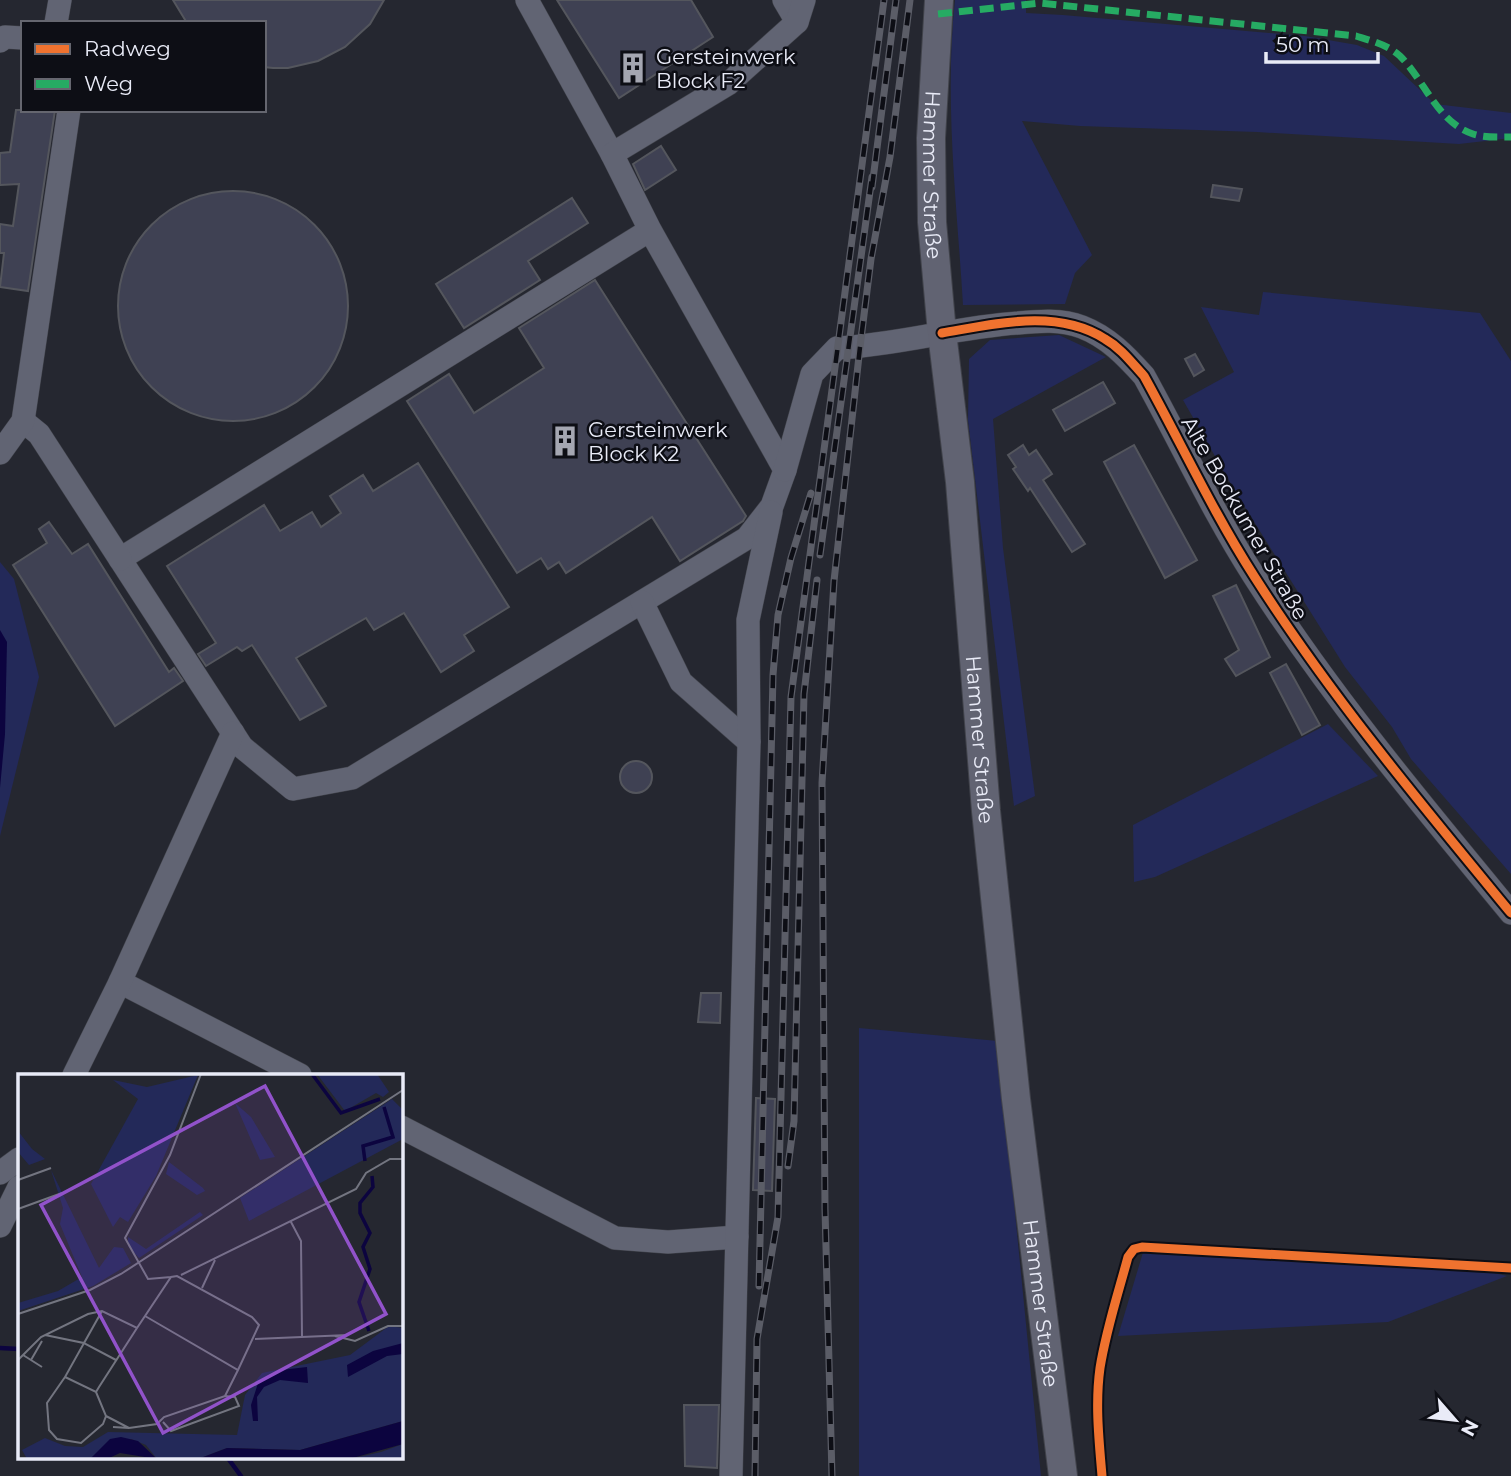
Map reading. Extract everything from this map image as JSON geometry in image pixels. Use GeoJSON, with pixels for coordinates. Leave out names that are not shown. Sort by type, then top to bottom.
{"type":"FeatureCollection","features":[{"type":"Feature","properties":{"kind":"main road","name":"Hammer Straße"},"geometry":{"type":"LineString","coordinates":[[939,0],[931,138],[932,222],[960,482],[986,811],[1013,1071],[1063,1476]]}},
{"type":"Feature","properties":{"kind":"street"},"geometry":{"type":"LineString","coordinates":[[56,21],[60,0]]}},
{"type":"Feature","properties":{"kind":"street"},"geometry":{"type":"LineString","coordinates":[[527,0],[612,154],[650,230],[785,470]]}},
{"type":"Feature","properties":{"kind":"street"},"geometry":{"type":"LineString","coordinates":[[612,154],[728,84],[801,11],[784,0]]}},
{"type":"Feature","properties":{"kind":"street"},"geometry":{"type":"LineString","coordinates":[[0,41],[5,37],[21,38]]}},
{"type":"Feature","properties":{"kind":"street"},"geometry":{"type":"LineString","coordinates":[[0,453],[23,421],[69,112]]}},
{"type":"Feature","properties":{"kind":"street"},"geometry":{"type":"LineString","coordinates":[[120,559],[650,230]]}},
{"type":"Feature","properties":{"kind":"street","name":"Alte Bockumer Straße"},"geometry":{"type":"LineString","coordinates":[[772,506],[812,374],[836,348],[860,347],[992,325],[1048,321],[1069,323],[1107,339],[1144,376],[1253,574],[1302,649],[1415,797],[1511,913]]}},
{"type":"Feature","properties":{"kind":"street"},"geometry":{"type":"LineString","coordinates":[[23,421],[39,434],[242,747],[293,789],[352,778],[747,538],[772,506]]}},
{"type":"Feature","properties":{"kind":"street"},"geometry":{"type":"LineString","coordinates":[[731,1476],[750,742],[748,620],[772,506]]}},
{"type":"Feature","properties":{"kind":"street"},"geometry":{"type":"LineString","coordinates":[[642,602],[681,682],[750,742]]}},
{"type":"Feature","properties":{"kind":"street"},"geometry":{"type":"LineString","coordinates":[[74,1074],[120,982],[233,733]]}},
{"type":"Feature","properties":{"kind":"street"},"geometry":{"type":"LineString","coordinates":[[120,982],[298,1074]]}},
{"type":"Feature","properties":{"kind":"street"},"geometry":{"type":"LineString","coordinates":[[402,1128],[615,1238],[668,1242],[737,1237]]}},
{"type":"Feature","properties":{"kind":"street"},"geometry":{"type":"LineString","coordinates":[[0,1173],[18,1160]]}},
{"type":"Feature","properties":{"kind":"street"},"geometry":{"type":"LineString","coordinates":[[0,1226],[18,1189]]}},
{"type":"Feature","properties":{"kind":"shaded area"},"geometry":{"type":"Polygon","coordinates":[[[955,0],[1026,0],[1026,13],[1305,36],[1357,45],[1384,56],[1435,104],[1511,113],[1511,138],[1459,144],[1022,121],[1092,255],[1075,273],[1065,304],[963,305],[951,114],[955,0]]]}},
{"type":"Feature","properties":{"kind":"shaded area"},"geometry":{"type":"Polygon","coordinates":[[[1263,292],[1480,313],[1511,361],[1511,874],[1411,759],[1392,727],[1345,667],[1236,493],[1183,400],[1234,372],[1201,307],[1259,315],[1263,292]]]}},
{"type":"Feature","properties":{"kind":"shaded area"},"geometry":{"type":"Polygon","coordinates":[[[1059,335],[1106,357],[993,419],[1003,548],[1035,796],[1014,806],[968,420],[969,359],[990,340],[1059,335]]]}},
{"type":"Feature","properties":{"kind":"shaded area"},"geometry":{"type":"Polygon","coordinates":[[[0,562],[14,579],[39,677],[0,836],[0,562]]]}},
{"type":"Feature","properties":{"kind":"shaded area"},"geometry":{"type":"Polygon","coordinates":[[[0,630],[7,642],[5,734],[0,788],[0,630]]]}},
{"type":"Feature","properties":{"kind":"shaded area"},"geometry":{"type":"Polygon","coordinates":[[[1328,724],[1378,776],[1155,877],[1134,882],[1133,825],[1328,724]]]}},
{"type":"Feature","properties":{"kind":"shaded area"},"geometry":{"type":"Polygon","coordinates":[[[859,1028],[998,1041],[1041,1476],[859,1476],[859,1028]]]}},
{"type":"Feature","properties":{"kind":"shaded area"},"geometry":{"type":"Polygon","coordinates":[[[1144,1249],[1477,1269],[1507,1276],[1388,1322],[1118,1336],[1144,1249]]]}},
{"type":"Feature","properties":{"kind":"building"},"geometry":{"type":"Polygon","coordinates":[[[173,0],[384,0],[370,24],[345,47],[318,61],[288,68],[266,67],[266,21],[186,21],[173,0]]]}},
{"type":"Feature","properties":{"kind":"building","name":"Gersteinwerk Block F2"},"geometry":{"type":"Polygon","coordinates":[[[557,0],[691,0],[713,37],[619,98],[557,0]]]}},
{"type":"Feature","properties":{"kind":"building"},"geometry":{"type":"Polygon","coordinates":[[[16,110],[55,112],[28,291],[0,287],[4,253],[0,253],[0,224],[13,226],[19,184],[0,185],[0,153],[10,152],[16,110]]]}},
{"type":"Feature","properties":{"kind":"building"},"geometry":{"type":"Polygon","coordinates":[[[661,146],[676,170],[645,190],[633,164],[661,146]]]}},
{"type":"Feature","properties":{"kind":"building"},"geometry":{"type":"Polygon","coordinates":[[[1213,185],[1242,189],[1239,201],[1211,197],[1213,185]]]}},
{"type":"Feature","properties":{"kind":"building"},"geometry":{"type":"Polygon","coordinates":[[[222,191],[244,191],[287,204],[315,224],[335,252],[346,284],[346,328],[335,360],[315,388],[287,408],[266,416],[244,421],[222,421],[179,408],[151,388],[131,360],[123,339],[118,317],[118,295],[131,252],[151,224],[179,204],[200,196],[222,191]]]}},
{"type":"Feature","properties":{"kind":"building"},"geometry":{"type":"Polygon","coordinates":[[[572,198],[588,223],[528,261],[540,280],[464,328],[436,284],[572,198]]]}},
{"type":"Feature","properties":{"kind":"building","name":"Gersteinwerk Block K2"},"geometry":{"type":"Polygon","coordinates":[[[595,280],[746,516],[743,521],[680,561],[652,517],[566,573],[559,562],[548,569],[541,558],[517,573],[407,401],[449,374],[474,413],[544,368],[519,328],[595,280]]]}},
{"type":"Feature","properties":{"kind":"building"},"geometry":{"type":"Polygon","coordinates":[[[1195,354],[1204,370],[1194,376],[1185,359],[1195,354]]]}},
{"type":"Feature","properties":{"kind":"building"},"geometry":{"type":"Polygon","coordinates":[[[1103,382],[1115,403],[1065,431],[1053,410],[1103,382]]]}},
{"type":"Feature","properties":{"kind":"building"},"geometry":{"type":"Polygon","coordinates":[[[1023,445],[1029,455],[1036,450],[1052,474],[1043,480],[1085,544],[1072,552],[1030,488],[1028,491],[1013,469],[1016,467],[1008,455],[1023,445]]]}},
{"type":"Feature","properties":{"kind":"building"},"geometry":{"type":"Polygon","coordinates":[[[1134,445],[1197,560],[1165,578],[1104,462],[1134,445]]]}},
{"type":"Feature","properties":{"kind":"building"},"geometry":{"type":"Polygon","coordinates":[[[418,463],[509,607],[464,635],[474,651],[441,672],[404,613],[374,630],[366,618],[296,658],[326,706],[300,720],[252,645],[242,651],[237,647],[206,666],[198,654],[216,643],[167,566],[264,505],[280,531],[312,512],[321,527],[341,513],[330,496],[363,475],[373,491],[418,463]]]}},
{"type":"Feature","properties":{"kind":"building"},"geometry":{"type":"Polygon","coordinates":[[[49,522],[72,554],[88,544],[169,672],[174,668],[183,681],[115,726],[13,565],[47,543],[39,529],[49,522]]]}},
{"type":"Feature","properties":{"kind":"building"},"geometry":{"type":"Polygon","coordinates":[[[1236,585],[1270,657],[1236,676],[1225,659],[1239,650],[1213,596],[1236,585]]]}},
{"type":"Feature","properties":{"kind":"building"},"geometry":{"type":"Polygon","coordinates":[[[1286,664],[1320,725],[1302,735],[1270,673],[1286,664]]]}},
{"type":"Feature","properties":{"kind":"building"},"geometry":{"type":"Polygon","coordinates":[[[636,761],[648,765],[652,777],[648,789],[636,793],[624,789],[620,777],[624,765],[636,761]]]}},
{"type":"Feature","properties":{"kind":"building"},"geometry":{"type":"Polygon","coordinates":[[[701,993],[721,993],[720,1023],[698,1022],[701,993]]]}},
{"type":"Feature","properties":{"kind":"building"},"geometry":{"type":"Polygon","coordinates":[[[756,1098],[775,1099],[772,1191],[753,1190],[756,1098]]]}},
{"type":"Feature","properties":{"kind":"building"},"geometry":{"type":"Polygon","coordinates":[[[684,1405],[719,1405],[717,1468],[685,1466],[684,1405]]]}},
{"type":"Feature","properties":{"kind":"waterway"},"geometry":{"type":"LineString","coordinates":[[0,1348],[18,1349]]}},
{"type":"Feature","properties":{"kind":"waterway"},"geometry":{"type":"LineString","coordinates":[[228,1458],[241,1476]]}},
{"type":"Feature","properties":{"kind":"railway"},"geometry":{"type":"LineString","coordinates":[[755,1476],[757,1339],[778,1217],[791,697],[884,0]]}},
{"type":"Feature","properties":{"kind":"railway"},"geometry":{"type":"LineString","coordinates":[[872,187],[896,0]]}},
{"type":"Feature","properties":{"kind":"railway"},"geometry":{"type":"LineString","coordinates":[[832,1476],[825,1209],[822,783],[834,581],[860,347],[871,259],[890,157],[910,0]]}},
{"type":"Feature","properties":{"kind":"railway"},"geometry":{"type":"LineString","coordinates":[[820,555],[872,177]]}},
{"type":"Feature","properties":{"kind":"railway"},"geometry":{"type":"LineString","coordinates":[[759,1286],[773,675],[778,615],[791,558],[811,493]]}},
{"type":"Feature","properties":{"kind":"railway"},"geometry":{"type":"LineString","coordinates":[[788,1166],[794,1121],[804,694],[817,580]]}},
{"type":"Feature","properties":{"kind":"marked path"},"geometry":{"type":"LineString","coordinates":[[938,14],[1040,3],[1356,36],[1385,46],[1400,56],[1441,111],[1461,128],[1482,136],[1511,137]]}},
{"type":"Feature","properties":{"kind":"cycle path"},"geometry":{"type":"LineString","coordinates":[[942,333],[1004,323],[1046,321],[1086,329],[1111,343],[1126,356],[1144,376],[1225,527],[1283,620],[1377,748],[1511,913]]}},
{"type":"Feature","properties":{"kind":"cycle path"},"geometry":{"type":"LineString","coordinates":[[1102,1476],[1098,1408],[1100,1368],[1128,1257],[1134,1249],[1142,1247],[1511,1268]]}},
{"type":"Feature","properties":{"kind":"place","name":"Gersteinwerk Block F2"},"geometry":{"type":"Point","coordinates":[633,68]}},
{"type":"Feature","properties":{"kind":"place","name":"Gersteinwerk Block K2"},"geometry":{"type":"Point","coordinates":[565,441]}}]}
